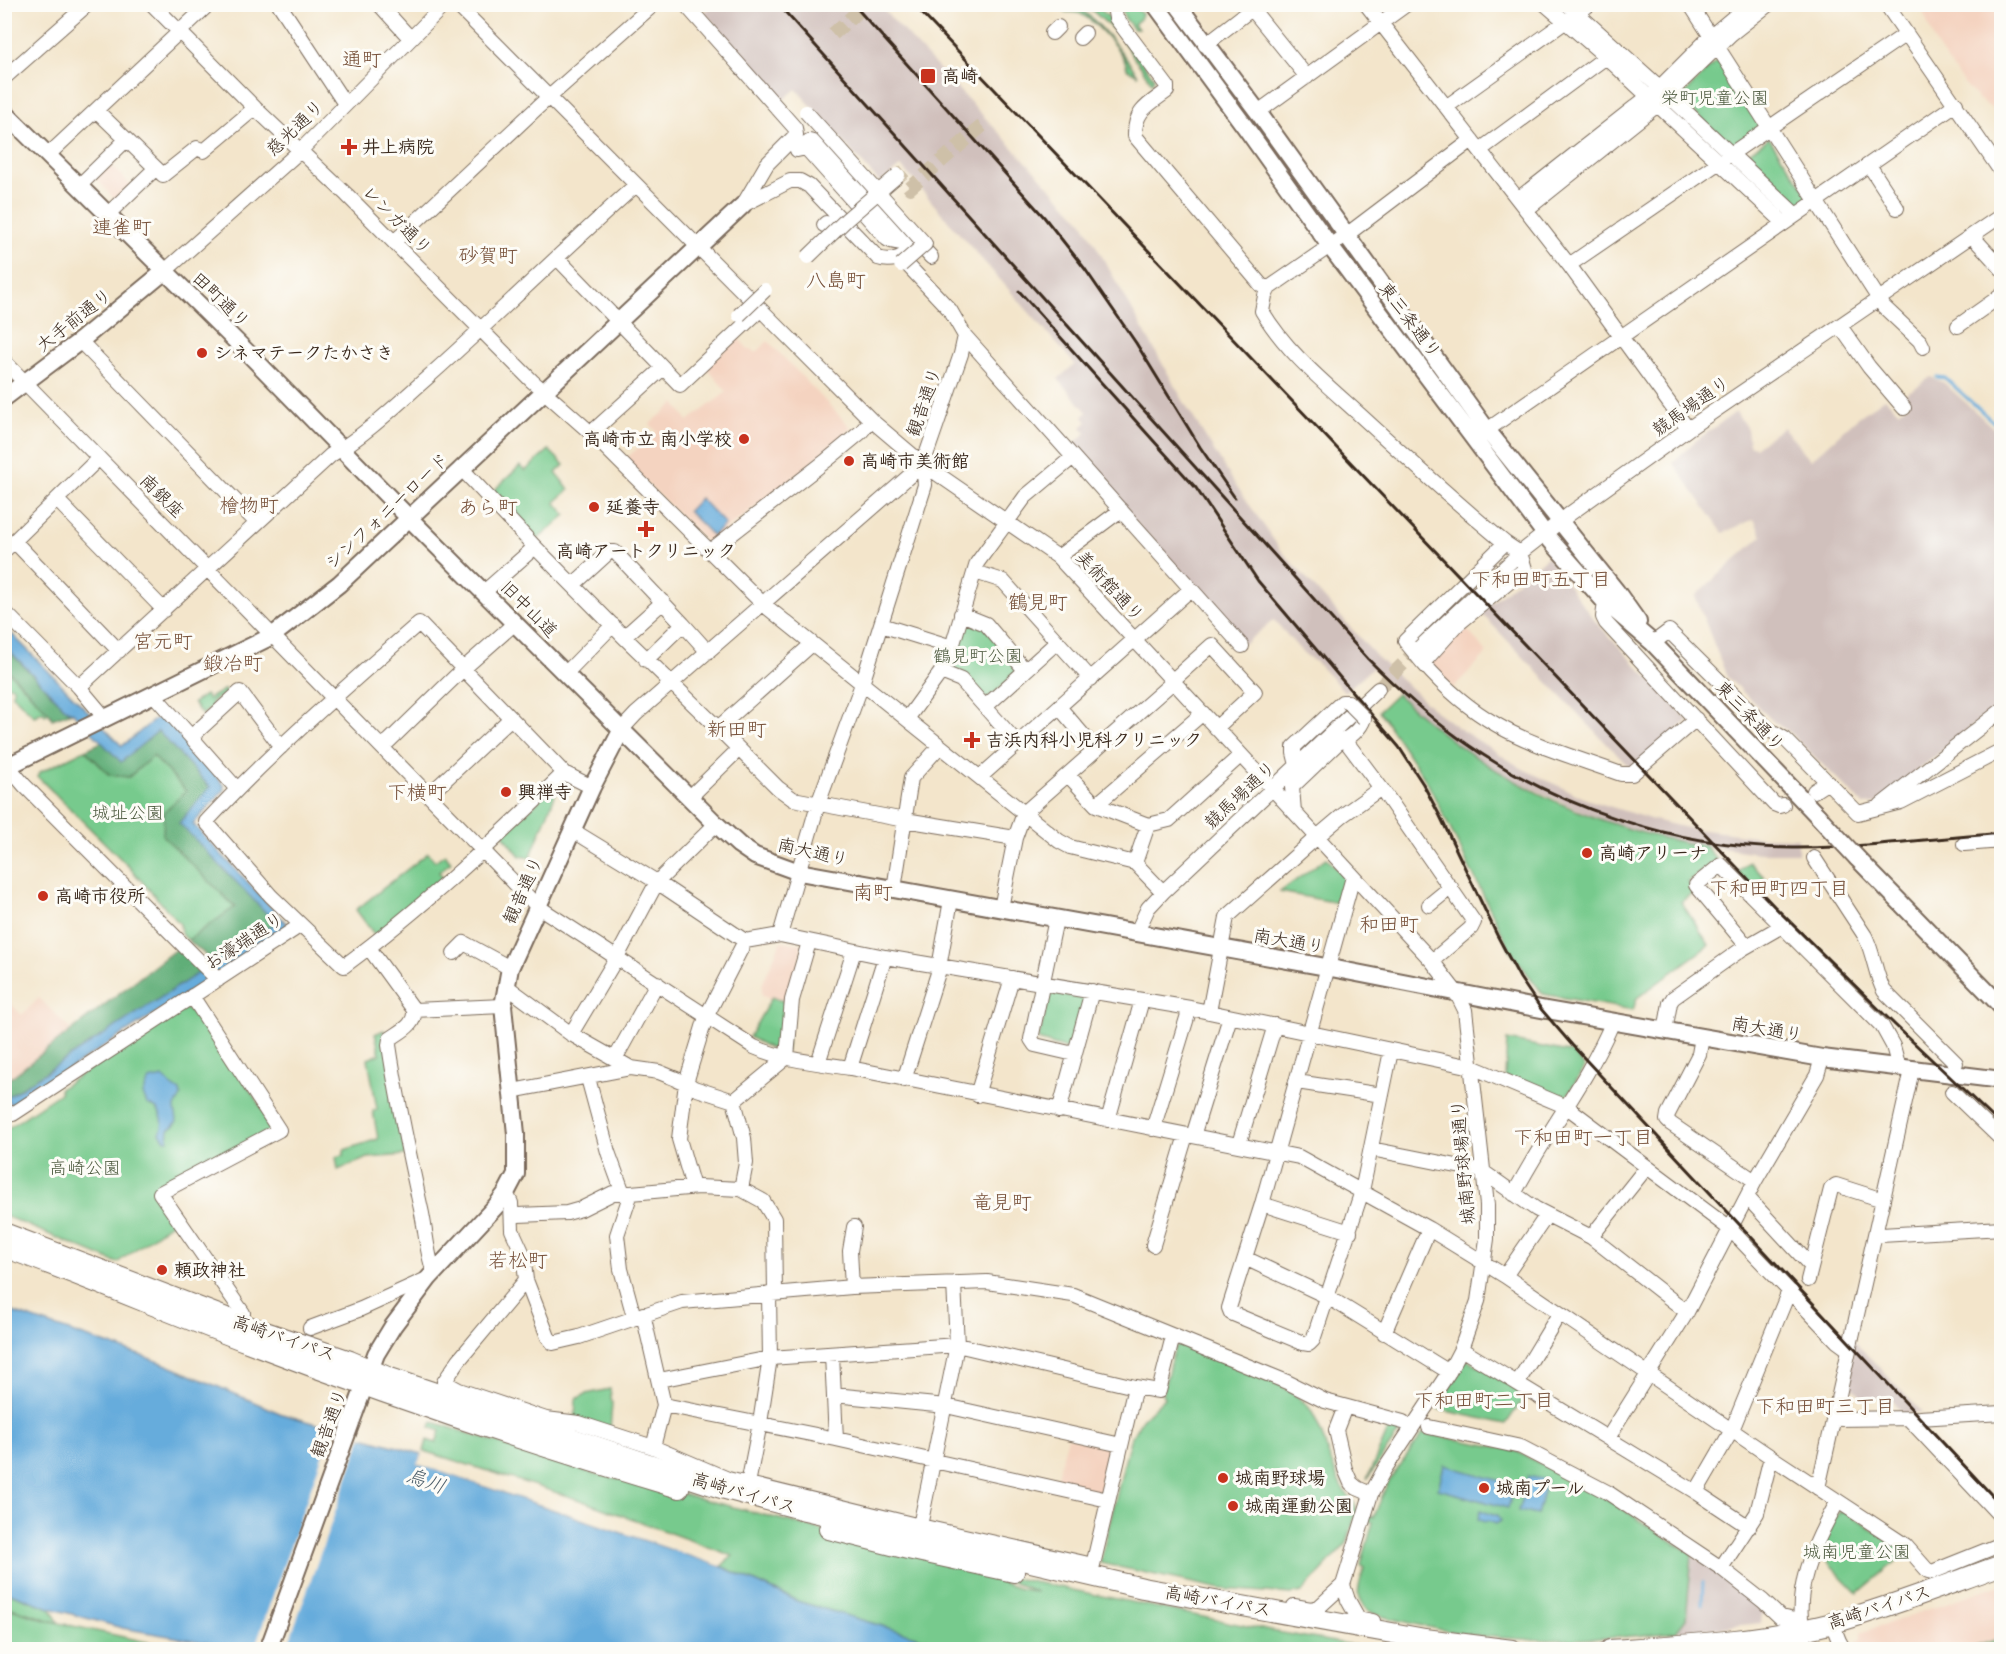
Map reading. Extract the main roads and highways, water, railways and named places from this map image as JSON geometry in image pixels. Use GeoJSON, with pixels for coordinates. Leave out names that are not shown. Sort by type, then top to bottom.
{"type":"FeatureCollection","features":[{"type":"Feature","properties":{"kind":"highway","name":"高崎バイパス"},"geometry":{"type":"LineString","coordinates":[[4,1232],[242,1324],[365,1383],[535,1426],[718,1487],[805,1510],[1058,1569],[1418,1644]]}},
{"type":"Feature","properties":{"kind":"highway","name":"高崎バイパス"},"geometry":{"type":"LineString","coordinates":[[4,1247],[249,1343],[528,1441],[713,1498],[919,1552],[1139,1599],[1418,1644],[1512,1650]]}},
{"type":"Feature","properties":{"kind":"highway"},"geometry":{"type":"LineString","coordinates":[[535,1426],[576,1431],[659,1457],[683,1467],[699,1468]]}},
{"type":"Feature","properties":{"kind":"highway","name":"高崎バイパス"},"geometry":{"type":"LineString","coordinates":[[1837,1635],[1894,1604],[2001,1565]]}},
{"type":"Feature","properties":{"kind":"highway","name":"高崎バイパス"},"geometry":{"type":"LineString","coordinates":[[1611,1650],[1802,1630],[1837,1635],[2001,1577]]}},
{"type":"Feature","properties":{"kind":"highway","name":"高崎バイパス"},"geometry":{"type":"LineString","coordinates":[[1751,1650],[1802,1630]]}},
{"type":"Feature","properties":{"kind":"main road","name":"東三条通り"},"geometry":{"type":"LineString","coordinates":[[1155,4],[1330,246],[1545,534],[1605,602],[1653,643],[2001,1007]]}},
{"type":"Feature","properties":{"kind":"main road","name":"東三条通り"},"geometry":{"type":"LineString","coordinates":[[1177,4],[1205,45],[1258,112],[1487,430],[1616,591],[1653,643]]}},
{"type":"Feature","properties":{"kind":"main road","name":"田町通り"},"geometry":{"type":"LineString","coordinates":[[4,112],[408,517]]}},
{"type":"Feature","properties":{"kind":"main road","name":"シンフォニーロード"},"geometry":{"type":"LineString","coordinates":[[6,767],[272,636],[339,584],[743,205]]}},
{"type":"Feature","properties":{"kind":"main road","name":"大手前通り"},"geometry":{"type":"LineString","coordinates":[[4,398],[80,341],[165,271]]}},
{"type":"Feature","properties":{"kind":"main road","name":"旧中山道"},"geometry":{"type":"LineString","coordinates":[[408,517],[622,729]]}},
{"type":"Feature","properties":{"kind":"main road","name":"観音通り"},"geometry":{"type":"LineString","coordinates":[[268,1650],[376,1354],[393,1326],[432,1275],[506,1193],[516,1174],[512,1091],[503,1006],[510,968],[592,787],[622,729]]}},
{"type":"Feature","properties":{"kind":"main road","name":"南大通り"},"geometry":{"type":"LineString","coordinates":[[622,729],[739,845],[755,856],[799,872],[1665,1031],[1822,1058],[1999,1079]]}},
{"type":"Feature","properties":{"kind":"water"},"geometry":{"type":"Polygon","coordinates":[[[700,498],[725,524],[713,536],[688,511],[700,498]]]}},
{"type":"Feature","properties":{"kind":"water"},"geometry":{"type":"Polygon","coordinates":[[[4,626],[122,746],[158,717],[164,718],[224,785],[224,790],[193,824],[287,924],[286,929],[12,1106],[6,1098],[274,924],[274,921],[179,823],[210,787],[158,731],[121,762],[5,646],[4,626]]]}},
{"type":"Feature","properties":{"kind":"water"},"geometry":{"type":"Polygon","coordinates":[[[163,1077],[180,1091],[181,1096],[175,1107],[177,1122],[169,1129],[168,1140],[165,1140],[160,1133],[162,1120],[159,1112],[147,1104],[143,1094],[149,1080],[163,1077]]]}},
{"type":"Feature","properties":{"kind":"water","name":"烏川"},"geometry":{"type":"Polygon","coordinates":[[[4,1309],[160,1362],[282,1414],[422,1454],[418,1464],[720,1566],[797,1601],[960,1649],[244,1649],[122,1628],[50,1608],[5,1591],[4,1309]]]}},
{"type":"Feature","properties":{"kind":"water"},"geometry":{"type":"Polygon","coordinates":[[[1444,1465],[1515,1485],[1508,1508],[1438,1489],[1444,1465]]]}},
{"type":"Feature","properties":{"kind":"water"},"geometry":{"type":"Polygon","coordinates":[[[1528,1476],[1546,1480],[1537,1515],[1518,1511],[1528,1476]]]}},
{"type":"Feature","properties":{"kind":"water"},"geometry":{"type":"Polygon","coordinates":[[[1480,1510],[1498,1515],[1501,1521],[1496,1524],[1478,1519],[1480,1510]]]}},
{"type":"Feature","properties":{"kind":"waterway"},"geometry":{"type":"LineString","coordinates":[[1937,377],[1945,378],[2002,430]]}},
{"type":"Feature","properties":{"kind":"waterway"},"geometry":{"type":"LineString","coordinates":[[1702,1604],[1703,1582]]}},
{"type":"Feature","properties":{"kind":"tunnel"},"geometry":{"type":"LineString","coordinates":[[833,34],[864,6]]}},
{"type":"Feature","properties":{"kind":"tunnel"},"geometry":{"type":"LineString","coordinates":[[895,170],[910,188],[982,126]]}},
{"type":"Feature","properties":{"kind":"tunnel"},"geometry":{"type":"LineString","coordinates":[[1378,689],[1419,648]]}},
{"type":"Feature","properties":{"kind":"railway"},"geometry":{"type":"LineString","coordinates":[[778,4],[1368,659],[1411,700],[1457,737],[1494,762],[1575,803],[1662,832],[1707,841],[1797,848],[2002,833]]}},
{"type":"Feature","properties":{"kind":"railway"},"geometry":{"type":"LineString","coordinates":[[853,4],[1044,217],[1085,269],[1136,343],[1200,447],[1235,498]]}},
{"type":"Feature","properties":{"kind":"railway"},"geometry":{"type":"LineString","coordinates":[[913,4],[1774,906],[2002,1126]]}},
{"type":"Feature","properties":{"kind":"railway"},"geometry":{"type":"LineString","coordinates":[[1019,291],[1196,488],[1258,581],[1399,747],[1440,816],[1520,978],[1541,1009],[2002,1506]]}},
{"type":"Feature","properties":{"kind":"place","name":"高崎"},"geometry":{"type":"Point","coordinates":[928,76]}},
{"type":"Feature","properties":{"kind":"place","name":"井上病院"},"geometry":{"type":"Point","coordinates":[349,147]}},
{"type":"Feature","properties":{"kind":"place","name":"シネマテークたかさき"},"geometry":{"type":"Point","coordinates":[202,353]}},
{"type":"Feature","properties":{"kind":"place","name":"高崎市立 南小学校"},"geometry":{"type":"Point","coordinates":[744,439]}},
{"type":"Feature","properties":{"kind":"place","name":"高崎市美術館"},"geometry":{"type":"Point","coordinates":[849,461]}},
{"type":"Feature","properties":{"kind":"place","name":"延養寺"},"geometry":{"type":"Point","coordinates":[594,507]}},
{"type":"Feature","properties":{"kind":"place","name":"高崎アートクリニック"},"geometry":{"type":"Point","coordinates":[646,529]}},
{"type":"Feature","properties":{"kind":"place","name":"吉浜内科小児科クリニック"},"geometry":{"type":"Point","coordinates":[972,740]}},
{"type":"Feature","properties":{"kind":"place","name":"興禅寺"},"geometry":{"type":"Point","coordinates":[506,792]}},
{"type":"Feature","properties":{"kind":"place","name":"高崎アリーナ"},"geometry":{"type":"Point","coordinates":[1587,853]}},
{"type":"Feature","properties":{"kind":"place","name":"高崎市役所"},"geometry":{"type":"Point","coordinates":[43,896]}},
{"type":"Feature","properties":{"kind":"place","name":"頼政神社"},"geometry":{"type":"Point","coordinates":[162,1270]}},
{"type":"Feature","properties":{"kind":"place","name":"城南野球場"},"geometry":{"type":"Point","coordinates":[1223,1478]}},
{"type":"Feature","properties":{"kind":"place","name":"城南プール"},"geometry":{"type":"Point","coordinates":[1484,1488]}},
{"type":"Feature","properties":{"kind":"place","name":"城南運動公園"},"geometry":{"type":"Point","coordinates":[1233,1506]}},
{"type":"Feature","properties":{"kind":"district","name":"通町"},"geometry":{"type":"Point","coordinates":[362,59]}},
{"type":"Feature","properties":{"kind":"district","name":"連雀町"},"geometry":{"type":"Point","coordinates":[122,227]}},
{"type":"Feature","properties":{"kind":"district","name":"砂賀町"},"geometry":{"type":"Point","coordinates":[488,255]}},
{"type":"Feature","properties":{"kind":"district","name":"八島町"},"geometry":{"type":"Point","coordinates":[836,280]}},
{"type":"Feature","properties":{"kind":"district","name":"檜物町"},"geometry":{"type":"Point","coordinates":[249,505]}},
{"type":"Feature","properties":{"kind":"district","name":"あら町"},"geometry":{"type":"Point","coordinates":[488,507]}},
{"type":"Feature","properties":{"kind":"district","name":"下和田町五丁目"},"geometry":{"type":"Point","coordinates":[1541,579]}},
{"type":"Feature","properties":{"kind":"district","name":"鶴見町"},"geometry":{"type":"Point","coordinates":[1038,602]}},
{"type":"Feature","properties":{"kind":"district","name":"宮元町"},"geometry":{"type":"Point","coordinates":[163,641]}},
{"type":"Feature","properties":{"kind":"district","name":"鍛冶町"},"geometry":{"type":"Point","coordinates":[233,663]}},
{"type":"Feature","properties":{"kind":"district","name":"新田町"},"geometry":{"type":"Point","coordinates":[737,729]}},
{"type":"Feature","properties":{"kind":"district","name":"下横町"},"geometry":{"type":"Point","coordinates":[417,792]}},
{"type":"Feature","properties":{"kind":"district","name":"下和田町四丁目"},"geometry":{"type":"Point","coordinates":[1779,888]}},
{"type":"Feature","properties":{"kind":"district","name":"南町"},"geometry":{"type":"Point","coordinates":[873,892]}},
{"type":"Feature","properties":{"kind":"district","name":"和田町"},"geometry":{"type":"Point","coordinates":[1389,924]}},
{"type":"Feature","properties":{"kind":"district","name":"下和田町一丁目"},"geometry":{"type":"Point","coordinates":[1583,1137]}},
{"type":"Feature","properties":{"kind":"district","name":"竜見町"},"geometry":{"type":"Point","coordinates":[1002,1202]}},
{"type":"Feature","properties":{"kind":"district","name":"若松町"},"geometry":{"type":"Point","coordinates":[518,1260]}},
{"type":"Feature","properties":{"kind":"district","name":"下和田町二丁目"},"geometry":{"type":"Point","coordinates":[1484,1400]}},
{"type":"Feature","properties":{"kind":"district","name":"下和田町三丁目"},"geometry":{"type":"Point","coordinates":[1825,1406]}},
{"type":"Feature","properties":{"kind":"park label","name":"栄町児童公園"},"geometry":{"type":"Point","coordinates":[1715,98]}},
{"type":"Feature","properties":{"kind":"park label","name":"鶴見町公園"},"geometry":{"type":"Point","coordinates":[978,656]}},
{"type":"Feature","properties":{"kind":"park label","name":"城址公園"},"geometry":{"type":"Point","coordinates":[128,813]}},
{"type":"Feature","properties":{"kind":"park label","name":"高崎公園"},"geometry":{"type":"Point","coordinates":[85,1168]}},
{"type":"Feature","properties":{"kind":"park label","name":"城南児童公園"},"geometry":{"type":"Point","coordinates":[1857,1552]}}]}
